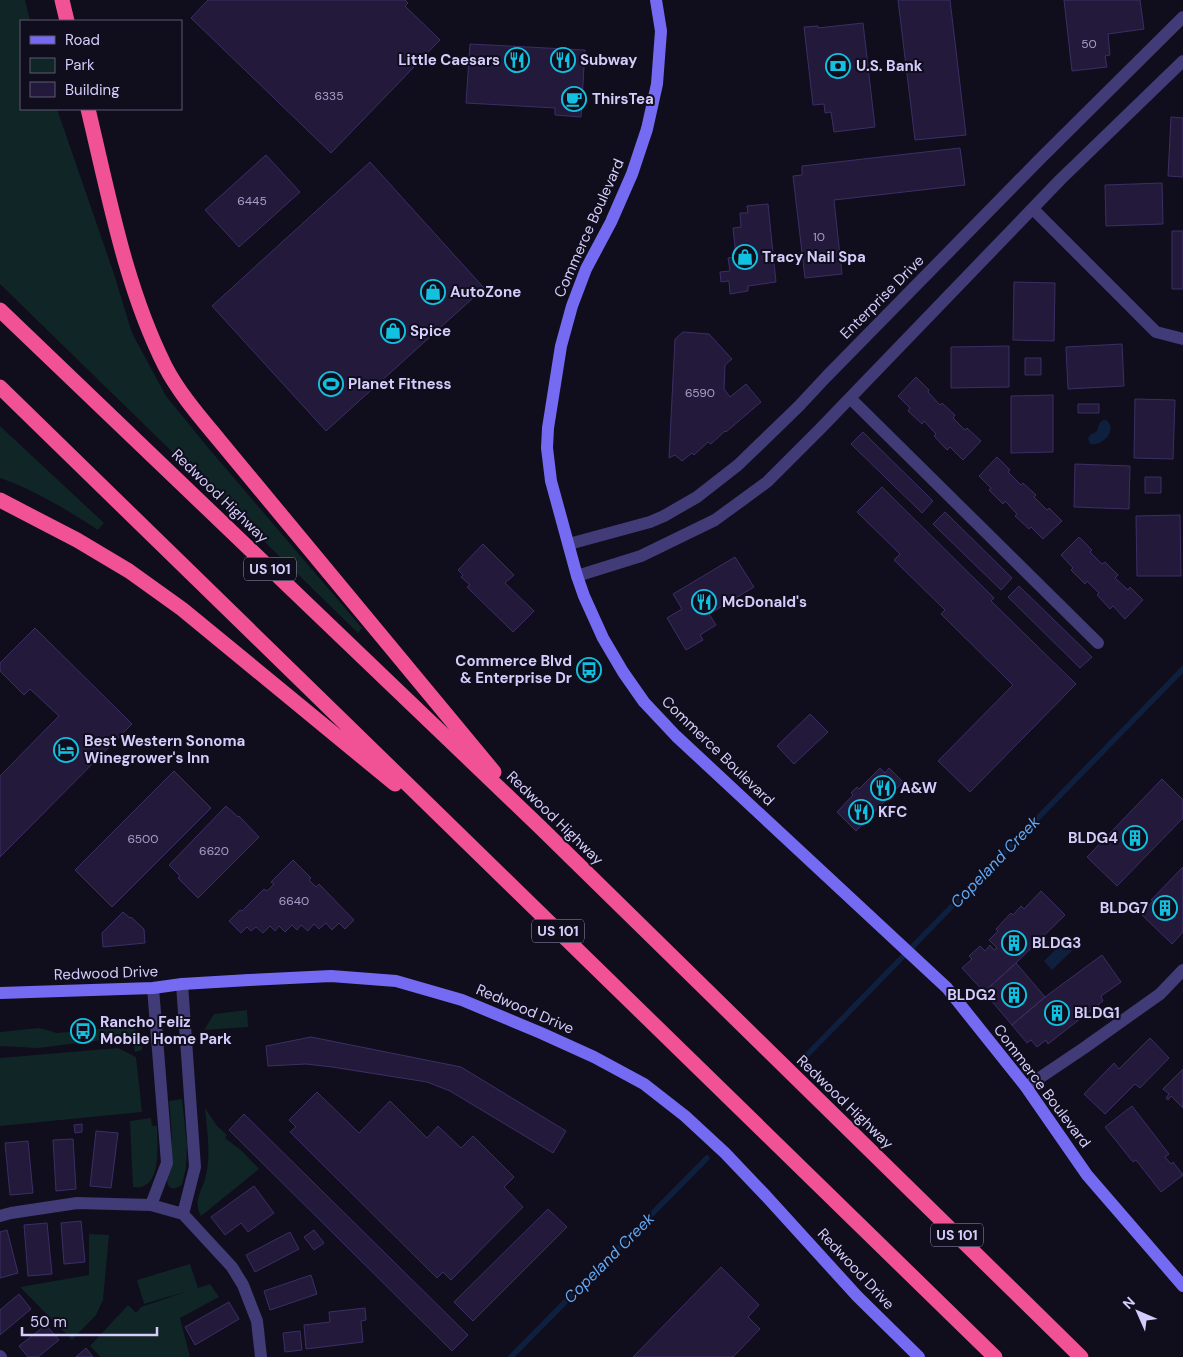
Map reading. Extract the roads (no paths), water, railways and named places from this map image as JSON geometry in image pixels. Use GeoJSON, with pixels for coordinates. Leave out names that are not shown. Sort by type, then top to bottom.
{"type":"FeatureCollection","features":[{"type":"Feature","properties":{"kind":"highway"},"geometry":{"type":"LineString","coordinates":[[62,0],[67,20]]}},
{"type":"Feature","properties":{"kind":"highway"},"geometry":{"type":"LineString","coordinates":[[88,110],[126,265],[137,302],[166,367],[187,400],[219,440],[540,827]]}},
{"type":"Feature","properties":{"kind":"highway","name":"Redwood Highway"},"geometry":{"type":"LineString","coordinates":[[0,310],[540,827],[1081,1357]]}},
{"type":"Feature","properties":{"kind":"highway","name":"US 101"},"geometry":{"type":"LineString","coordinates":[[0,387],[995,1357]]}},
{"type":"Feature","properties":{"kind":"highway"},"geometry":{"type":"LineString","coordinates":[[0,500],[129,571],[182,609],[478,853]]}},
{"type":"Feature","properties":{"kind":"street","name":"Commerce Boulevard"},"geometry":{"type":"LineString","coordinates":[[656,0],[662,31],[657,84],[647,129],[632,174],[611,222],[586,269],[572,306],[560,346],[548,428],[547,448],[551,480],[584,596],[603,638],[644,702],[676,736],[947,988],[1026,1088],[1087,1174],[1183,1286]]}},
{"type":"Feature","properties":{"kind":"street","name":"Enterprise Drive"},"geometry":{"type":"LineString","coordinates":[[569,544],[650,522],[664,516],[697,497],[738,465],[799,406],[1040,159],[1183,17]]}},
{"type":"Feature","properties":{"kind":"street"},"geometry":{"type":"LineString","coordinates":[[577,576],[641,556],[715,520],[767,482],[1033,209],[1183,61]]}},
{"type":"Feature","properties":{"kind":"street"},"geometry":{"type":"LineString","coordinates":[[1033,209],[1156,332],[1183,339]]}},
{"type":"Feature","properties":{"kind":"street"},"geometry":{"type":"LineString","coordinates":[[850,398],[1098,643]]}},
{"type":"Feature","properties":{"kind":"street"},"geometry":{"type":"LineString","coordinates":[[1026,1088],[1160,994],[1183,970]]}},
{"type":"Feature","properties":{"kind":"street","name":"Redwood Drive"},"geometry":{"type":"LineString","coordinates":[[0,993],[153,988],[182,984],[331,976],[396,981],[462,1000],[594,1057],[644,1084],[685,1116],[725,1153],[857,1296],[919,1357]]}},
{"type":"Feature","properties":{"kind":"street"},"geometry":{"type":"LineString","coordinates":[[182,984],[195,1167],[183,1214]]}},
{"type":"Feature","properties":{"kind":"street"},"geometry":{"type":"LineString","coordinates":[[151,1205],[167,1163],[153,988]]}},
{"type":"Feature","properties":{"kind":"street"},"geometry":{"type":"LineString","coordinates":[[0,1216],[77,1203],[151,1205],[183,1214],[232,1267],[243,1285],[257,1321],[261,1357]]}},
{"type":"Feature","properties":{"kind":"water"},"geometry":{"type":"Polygon","coordinates":[[[1106,420],[1110,424],[1110,433],[1099,443],[1090,444],[1088,438],[1090,435],[1097,431],[1101,422],[1106,420]]]}},
{"type":"Feature","properties":{"kind":"water"},"geometry":{"type":"Polygon","coordinates":[[[1070,935],[1079,944],[1052,970],[1044,961],[1070,935]]]}},
{"type":"Feature","properties":{"kind":"waterway","name":"Copeland Creek"},"geometry":{"type":"LineString","coordinates":[[807,1055],[1183,669]]}},
{"type":"Feature","properties":{"kind":"waterway","name":"Copeland Creek"},"geometry":{"type":"LineString","coordinates":[[511,1357],[707,1158]]}},
{"type":"Feature","properties":{"kind":"place","name":"Little Caesars"},"geometry":{"type":"Point","coordinates":[517,60]}},
{"type":"Feature","properties":{"kind":"place","name":"Subway"},"geometry":{"type":"Point","coordinates":[563,60]}},
{"type":"Feature","properties":{"kind":"place","name":"U.S. Bank"},"geometry":{"type":"Point","coordinates":[838,66]}},
{"type":"Feature","properties":{"kind":"place","name":"ThirsTea"},"geometry":{"type":"Point","coordinates":[574,99]}},
{"type":"Feature","properties":{"kind":"place","name":"Tracy Nail Spa"},"geometry":{"type":"Point","coordinates":[745,257]}},
{"type":"Feature","properties":{"kind":"place","name":"AutoZone"},"geometry":{"type":"Point","coordinates":[433,292]}},
{"type":"Feature","properties":{"kind":"place","name":"Spice"},"geometry":{"type":"Point","coordinates":[393,331]}},
{"type":"Feature","properties":{"kind":"place","name":"Planet Fitness"},"geometry":{"type":"Point","coordinates":[331,384]}},
{"type":"Feature","properties":{"kind":"place","name":"McDonald's"},"geometry":{"type":"Point","coordinates":[704,602]}},
{"type":"Feature","properties":{"kind":"place","name":"Commerce Blvd & Enterprise Dr"},"geometry":{"type":"Point","coordinates":[589,670]}},
{"type":"Feature","properties":{"kind":"place","name":"Best Western Sonoma Winegrower's Inn"},"geometry":{"type":"Point","coordinates":[66,750]}},
{"type":"Feature","properties":{"kind":"place","name":"A&W"},"geometry":{"type":"Point","coordinates":[883,788]}},
{"type":"Feature","properties":{"kind":"place","name":"KFC"},"geometry":{"type":"Point","coordinates":[861,812]}},
{"type":"Feature","properties":{"kind":"place","name":"BLDG4"},"geometry":{"type":"Point","coordinates":[1135,838]}},
{"type":"Feature","properties":{"kind":"place","name":"BLDG7"},"geometry":{"type":"Point","coordinates":[1165,908]}},
{"type":"Feature","properties":{"kind":"place","name":"BLDG3"},"geometry":{"type":"Point","coordinates":[1014,943]}},
{"type":"Feature","properties":{"kind":"place","name":"BLDG2"},"geometry":{"type":"Point","coordinates":[1014,995]}},
{"type":"Feature","properties":{"kind":"place","name":"BLDG1"},"geometry":{"type":"Point","coordinates":[1057,1013]}},
{"type":"Feature","properties":{"kind":"place","name":"Rancho Feliz Mobile Home Park"},"geometry":{"type":"Point","coordinates":[83,1031]}}]}
